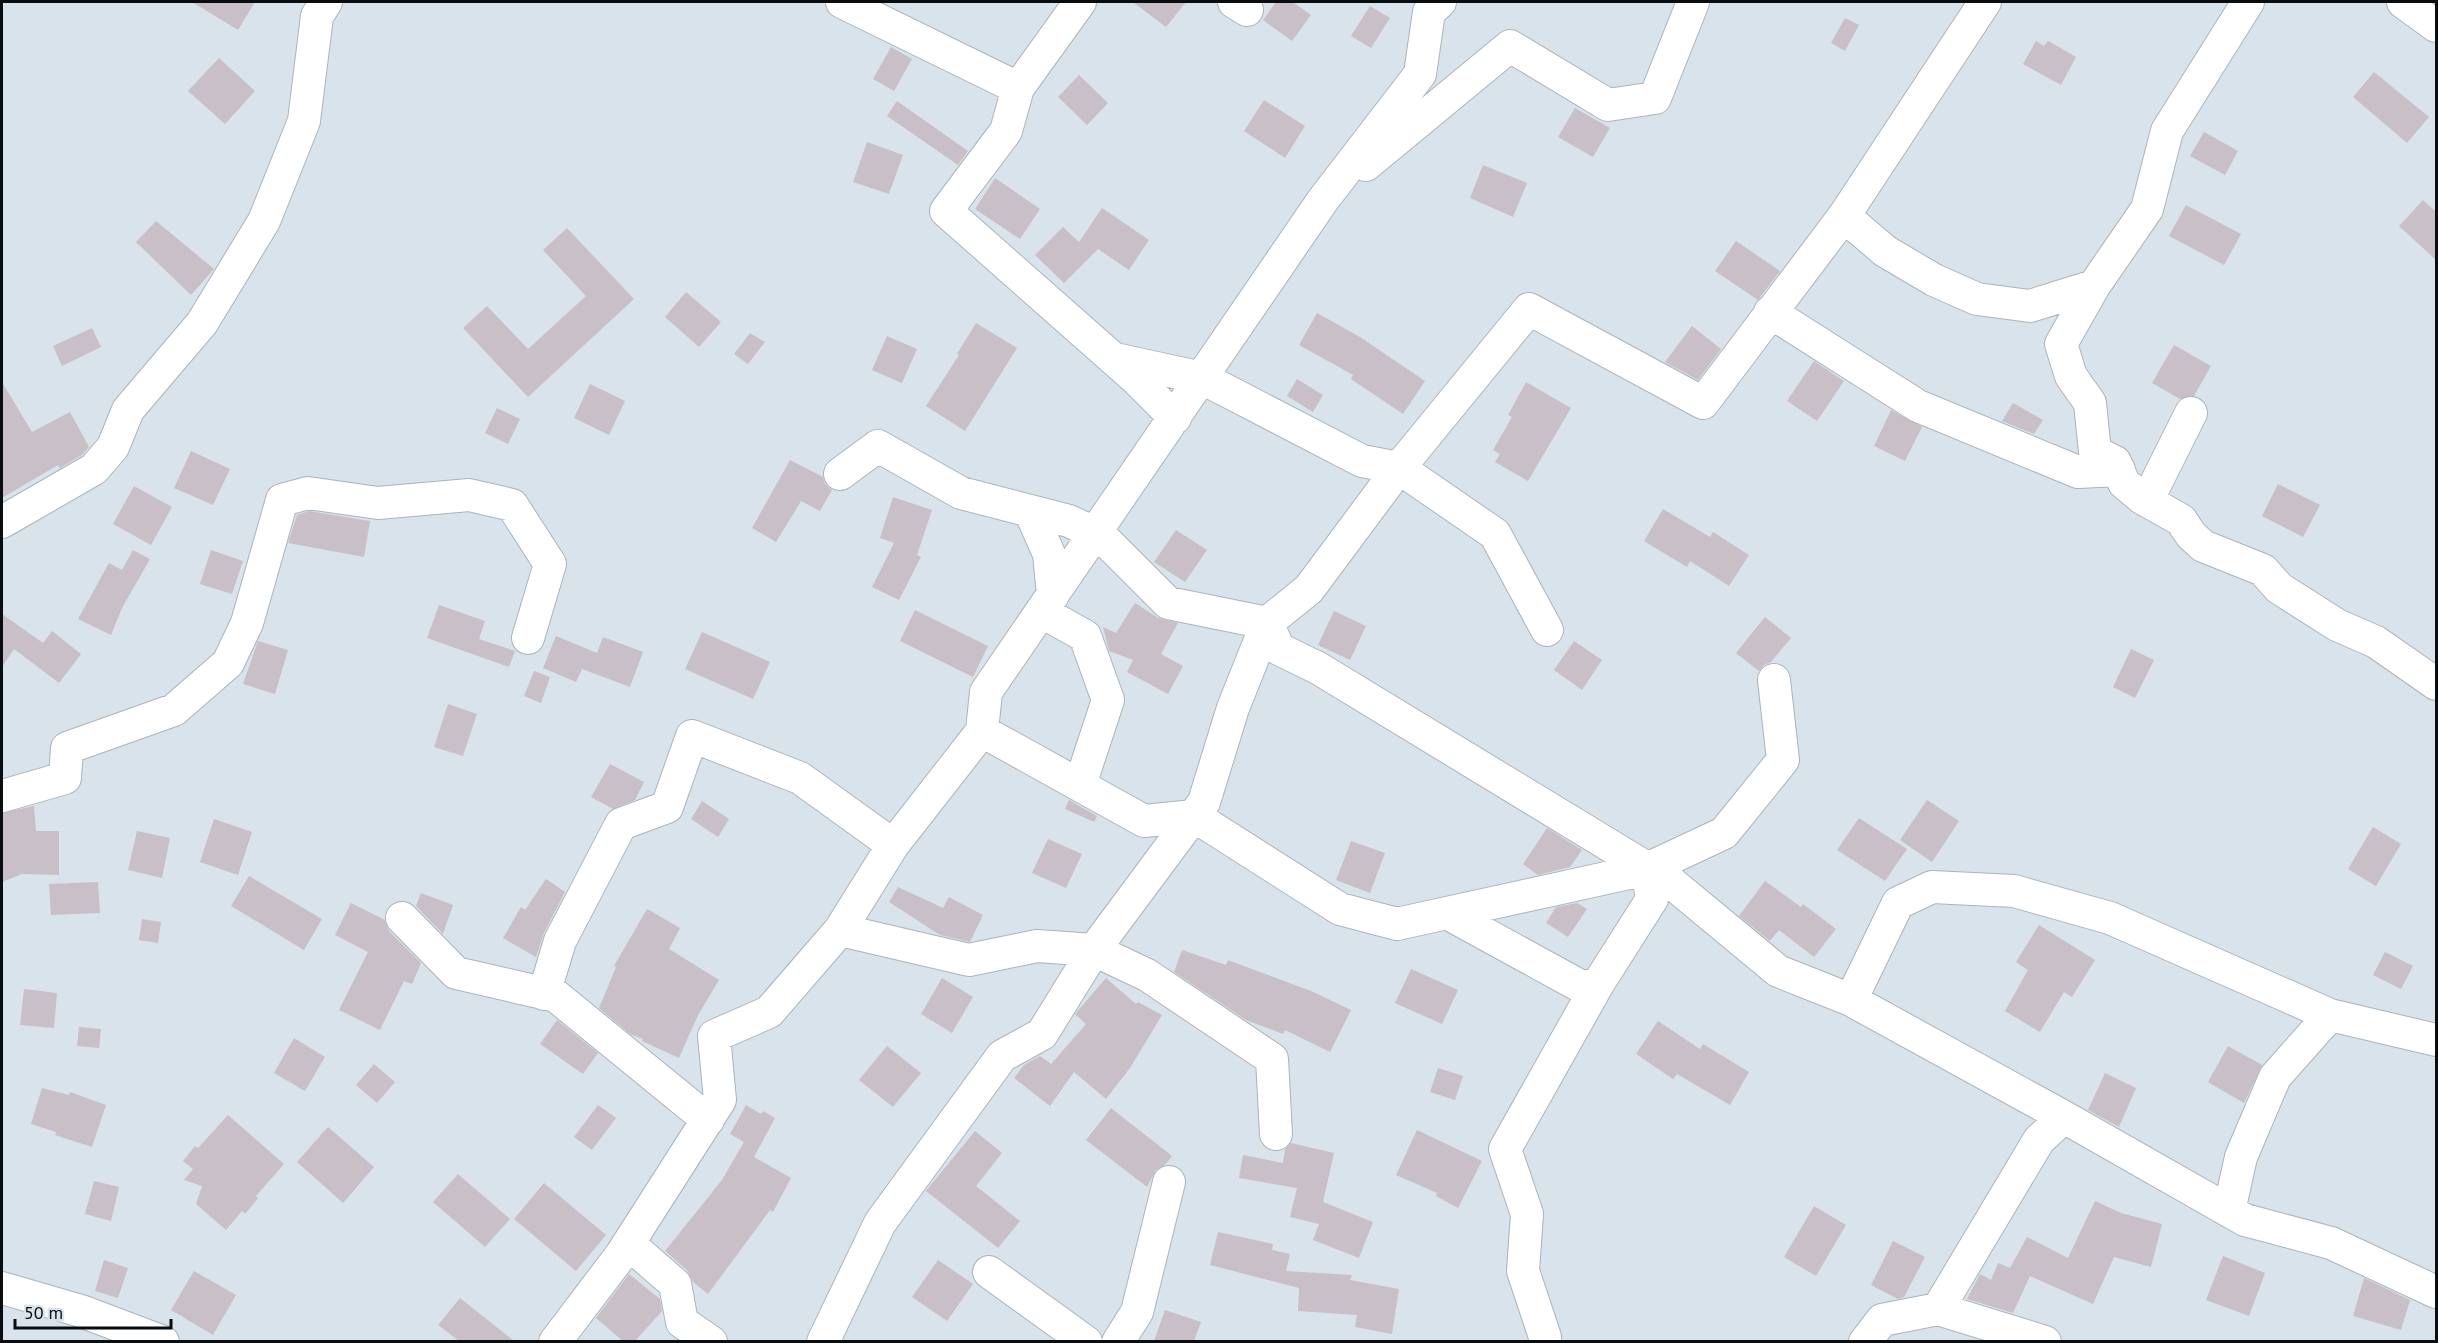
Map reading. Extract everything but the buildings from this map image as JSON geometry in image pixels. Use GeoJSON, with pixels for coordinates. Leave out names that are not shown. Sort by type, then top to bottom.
{"type":"FeatureCollection","features":[{"type":"Feature","properties":{"kind":"street"},"geometry":{"type":"LineString","coordinates":[[2,522],[94,469],[113,447],[128,410],[202,323],[264,221],[304,121],[317,16],[326,2]]}},
{"type":"Feature","properties":{"kind":"street"},"geometry":{"type":"LineString","coordinates":[[842,2],[1018,88]]}},
{"type":"Feature","properties":{"kind":"street"},"geometry":{"type":"LineString","coordinates":[[1080,2],[1018,88],[1006,131],[946,211],[1114,359],[1175,418]]}},
{"type":"Feature","properties":{"kind":"street"},"geometry":{"type":"LineString","coordinates":[[1323,200],[1510,46],[1608,105],[1655,98],[1694,2]]}},
{"type":"Feature","properties":{"kind":"street"},"geometry":{"type":"LineString","coordinates":[[823,1341],[880,1223],[1002,1056],[1042,1034],[1094,950],[1204,802],[1233,708],[1267,623],[1310,590],[1399,468],[1529,309],[1703,403],[1844,216],[1985,2]]}},
{"type":"Feature","properties":{"kind":"street"},"geometry":{"type":"LineString","coordinates":[[2248,2],[2167,131],[2146,209],[2094,285],[2061,344],[2071,376],[2090,403],[2095,452],[2115,462],[2124,483],[2147,501],[2181,520],[2191,535],[2203,546],[2224,557],[2248,563],[2263,570],[2278,588],[2337,625],[2376,642],[2436,684]]}},
{"type":"Feature","properties":{"kind":"street"},"geometry":{"type":"LineString","coordinates":[[2403,2],[2436,26]]}},
{"type":"Feature","properties":{"kind":"street"},"geometry":{"type":"LineString","coordinates":[[555,1341],[628,1244],[720,1100],[714,1036],[769,1012],[840,930],[893,845],[982,731],[986,692],[1323,200],[1420,74],[1428,5]]}},
{"type":"Feature","properties":{"kind":"street"},"geometry":{"type":"LineString","coordinates":[[1844,216],[1885,251],[1934,280],[1977,299],[2030,306],[2094,285]]}},
{"type":"Feature","properties":{"kind":"street"},"geometry":{"type":"LineString","coordinates":[[1770,312],[1918,406],[2078,472],[2119,470]]}},
{"type":"Feature","properties":{"kind":"street"},"geometry":{"type":"LineString","coordinates":[[1114,359],[1202,378],[1362,461],[1399,468],[1495,534],[1547,630]]}},
{"type":"Feature","properties":{"kind":"street"},"geometry":{"type":"LineString","coordinates":[[2147,501],[2191,413]]}},
{"type":"Feature","properties":{"kind":"street"},"geometry":{"type":"LineString","coordinates":[[840,474],[878,446],[961,493],[1070,521],[1096,533],[1168,603],[1267,623]]}},
{"type":"Feature","properties":{"kind":"street"},"geometry":{"type":"LineString","coordinates":[[2,796],[46,781],[64,778],[67,747],[174,710],[228,663],[247,623],[282,500],[308,493],[378,503],[469,495],[512,506],[550,564],[528,638]]}},
{"type":"Feature","properties":{"kind":"street"},"geometry":{"type":"LineString","coordinates":[[1030,510],[1049,554],[1047,603]]}},
{"type":"Feature","properties":{"kind":"street"},"geometry":{"type":"LineString","coordinates":[[1047,603],[1085,636],[1108,700],[1080,786]]}},
{"type":"Feature","properties":{"kind":"street"},"geometry":{"type":"LineString","coordinates":[[1267,623],[1279,649],[1318,668],[1673,884],[1778,971],[1851,1000],[2064,1117],[2244,1220],[2331,1243],[2436,1292]]}},
{"type":"Feature","properties":{"kind":"street"},"geometry":{"type":"LineString","coordinates":[[982,731],[1144,821],[1194,816],[1340,909],[1397,924],[1647,869],[1724,833],[1783,760],[1774,680]]}},
{"type":"Feature","properties":{"kind":"street"},"geometry":{"type":"LineString","coordinates":[[544,994],[560,941],[621,824],[667,807],[692,736],[800,778],[893,845]]}},
{"type":"Feature","properties":{"kind":"street"},"geometry":{"type":"LineString","coordinates":[[1545,1341],[1523,1271],[1527,1214],[1505,1149],[1598,984],[1652,899],[1647,869]]}},
{"type":"Feature","properties":{"kind":"street"},"geometry":{"type":"LineString","coordinates":[[1851,1000],[1898,903],[1932,886],[2014,891],[2110,918],[2330,1015],[2436,1040]]}},
{"type":"Feature","properties":{"kind":"street"},"geometry":{"type":"LineString","coordinates":[[1448,913],[1582,987],[1598,984]]}},
{"type":"Feature","properties":{"kind":"street"},"geometry":{"type":"LineString","coordinates":[[402,918],[456,973],[556,996],[708,1120]]}},
{"type":"Feature","properties":{"kind":"street"},"geometry":{"type":"LineString","coordinates":[[840,930],[969,960],[1037,946],[1094,950],[1147,975],[1272,1059],[1276,1134]]}},
{"type":"Feature","properties":{"kind":"street"},"geometry":{"type":"LineString","coordinates":[[2229,1211],[2241,1157],[2275,1077],[2330,1015]]}},
{"type":"Feature","properties":{"kind":"street"},"geometry":{"type":"LineString","coordinates":[[1938,1309],[2038,1140],[2064,1117]]}},
{"type":"Feature","properties":{"kind":"street"},"geometry":{"type":"LineString","coordinates":[[1118,1341],[1137,1311],[1169,1182]]}},
{"type":"Feature","properties":{"kind":"street"},"geometry":{"type":"LineString","coordinates":[[628,1244],[675,1284],[682,1322],[711,1341]]}},
{"type":"Feature","properties":{"kind":"street"},"geometry":{"type":"LineString","coordinates":[[989,1272],[1086,1341]]}},
{"type":"Feature","properties":{"kind":"street"},"geometry":{"type":"LineString","coordinates":[[2,1288],[81,1311],[163,1341]]}},
{"type":"Feature","properties":{"kind":"street"},"geometry":{"type":"LineString","coordinates":[[1865,1341],[1882,1320],[1938,1309],[2044,1341]]}}]}
